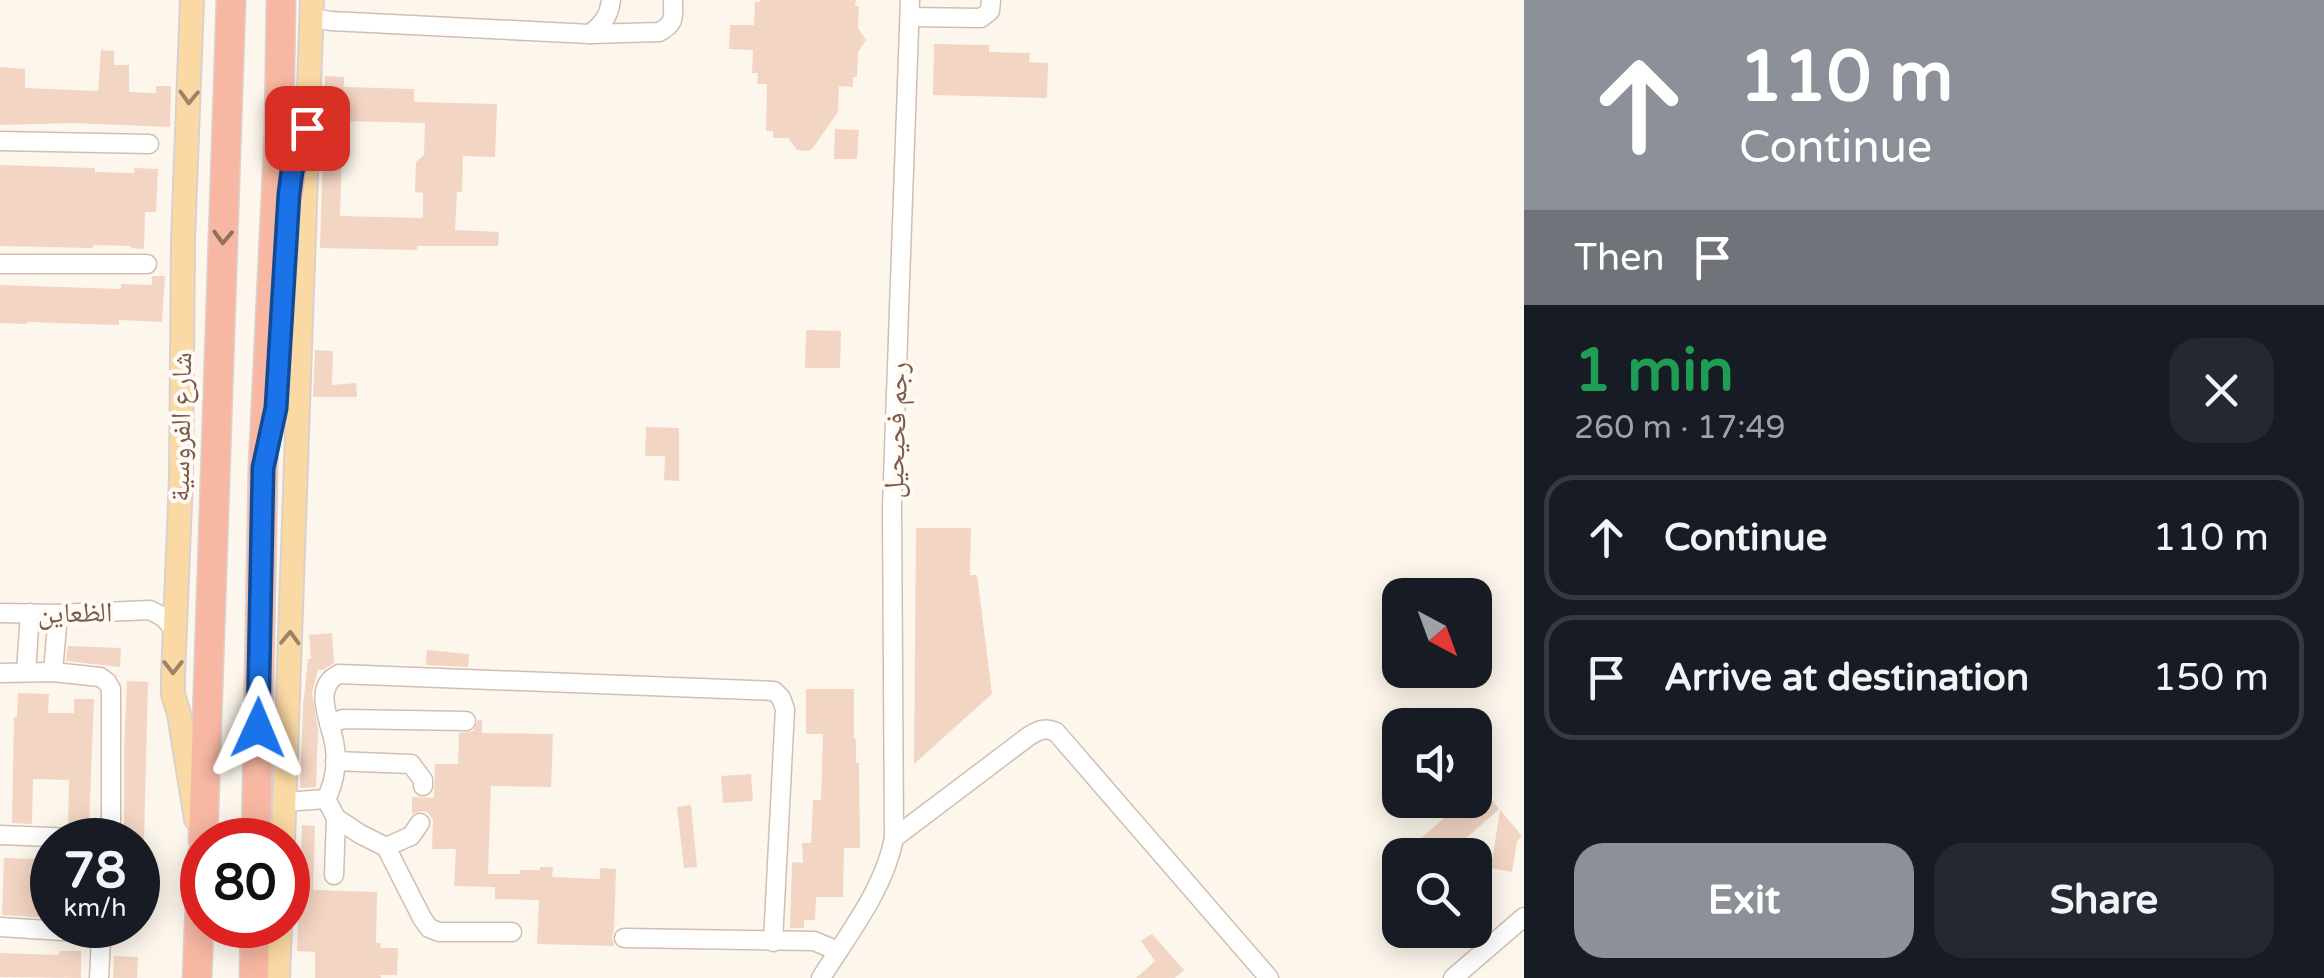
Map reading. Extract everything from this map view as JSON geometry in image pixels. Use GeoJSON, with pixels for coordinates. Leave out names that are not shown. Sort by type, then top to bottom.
{"type":"FeatureCollection","features":[{"type":"Feature","properties":{"kind":"highway"},"geometry":{"type":"LineString","coordinates":[[214,0],[215,73],[227,126]]}},
{"type":"Feature","properties":{"kind":"highway","name":"شارع الفروسية"},"geometry":{"type":"LineString","coordinates":[[204,818],[232,0]]}},
{"type":"Feature","properties":{"kind":"highway"},"geometry":{"type":"LineString","coordinates":[[256,818],[263,468],[281,0]]}},
{"type":"Feature","properties":{"kind":"highway"},"geometry":{"type":"LineString","coordinates":[[263,468],[276,408],[289,194],[292,171],[307,128]]}},
{"type":"Feature","properties":{"kind":"highway","name":"شارع الفروسية"},"geometry":{"type":"LineString","coordinates":[[197,978],[198,948]]}},
{"type":"Feature","properties":{"kind":"highway"},"geometry":{"type":"LineString","coordinates":[[254,978],[255,948]]}},
{"type":"Feature","properties":{"kind":"main road","name":"شارع الفروسية"},"geometry":{"type":"LineString","coordinates":[[192,0],[183,240],[181,478],[173,628],[174,694],[196,818]]}},
{"type":"Feature","properties":{"kind":"main road"},"geometry":{"type":"LineString","coordinates":[[284,818],[312,9]]}},
{"type":"Feature","properties":{"kind":"main road"},"geometry":{"type":"LineString","coordinates":[[278,978],[279,948]]}},
{"type":"Feature","properties":{"kind":"street"},"geometry":{"type":"LineString","coordinates":[[590,34],[603,24],[611,0]]}},
{"type":"Feature","properties":{"kind":"street"},"geometry":{"type":"LineString","coordinates":[[312,9],[590,34],[660,32],[672,22],[673,0]]}},
{"type":"Feature","properties":{"kind":"street"},"geometry":{"type":"LineString","coordinates":[[910,8],[982,18],[990,10],[990,0]]}},
{"type":"Feature","properties":{"kind":"street","name":"رجم فحيحيل"},"geometry":{"type":"LineString","coordinates":[[821,978],[880,883],[890,861],[894,838],[892,507],[910,8]]}},
{"type":"Feature","properties":{"kind":"street"},"geometry":{"type":"LineString","coordinates":[[0,140],[148,144]]}},
{"type":"Feature","properties":{"kind":"street"},"geometry":{"type":"LineString","coordinates":[[0,264],[147,264]]}},
{"type":"Feature","properties":{"kind":"street","name":"الظعاين"},"geometry":{"type":"LineString","coordinates":[[150,610],[175,584]]}},
{"type":"Feature","properties":{"kind":"street","name":"الظعاين"},"geometry":{"type":"LineString","coordinates":[[0,613],[150,610],[173,628]]}},
{"type":"Feature","properties":{"kind":"street"},"geometry":{"type":"LineString","coordinates":[[26,672],[30,613]]}},
{"type":"Feature","properties":{"kind":"street"},"geometry":{"type":"LineString","coordinates":[[53,672],[58,614]]}},
{"type":"Feature","properties":{"kind":"street"},"geometry":{"type":"LineString","coordinates":[[0,674],[53,672],[100,677],[111,689],[108,832],[98,840],[0,835]]}},
{"type":"Feature","properties":{"kind":"street"},"geometry":{"type":"LineString","coordinates":[[326,798],[332,788],[336,761],[324,688],[339,674],[774,691],[785,709],[774,942]]}},
{"type":"Feature","properties":{"kind":"street"},"geometry":{"type":"LineString","coordinates":[[329,724],[342,720],[466,721]]}},
{"type":"Feature","properties":{"kind":"street"},"geometry":{"type":"LineString","coordinates":[[894,838],[1030,736],[1048,728],[1056,732],[1269,978]]}},
{"type":"Feature","properties":{"kind":"street"},"geometry":{"type":"LineString","coordinates":[[336,761],[410,764],[423,780],[422,786]]}},
{"type":"Feature","properties":{"kind":"street"},"geometry":{"type":"LineString","coordinates":[[284,802],[326,798]]}},
{"type":"Feature","properties":{"kind":"street"},"geometry":{"type":"LineString","coordinates":[[326,798],[336,818],[334,874]]}},
{"type":"Feature","properties":{"kind":"street"},"geometry":{"type":"LineString","coordinates":[[336,818],[386,847],[429,928],[439,932],[512,932]]}},
{"type":"Feature","properties":{"kind":"street"},"geometry":{"type":"LineString","coordinates":[[386,847],[411,836],[420,824]]}},
{"type":"Feature","properties":{"kind":"street"},"geometry":{"type":"LineString","coordinates":[[1453,978],[1524,917]]}},
{"type":"Feature","properties":{"kind":"street"},"geometry":{"type":"LineString","coordinates":[[0,927],[94,932],[100,940],[98,978]]}},
{"type":"Feature","properties":{"kind":"street"},"geometry":{"type":"LineString","coordinates":[[624,938],[814,941],[838,951]]}},
{"type":"Feature","properties":{"kind":"building"},"geometry":{"type":"Polygon","coordinates":[[[856,0],[855,6],[859,6],[858,28],[866,40],[858,52],[857,77],[853,77],[853,87],[839,86],[838,112],[808,151],[797,150],[788,138],[773,138],[773,131],[766,131],[767,84],[757,84],[758,73],[752,73],[753,50],[729,49],[730,25],[754,25],[755,2],[856,0]]]}},
{"type":"Feature","properties":{"kind":"building"},"geometry":{"type":"Polygon","coordinates":[[[934,44],[989,45],[989,52],[1030,53],[1029,62],[1048,63],[1047,98],[933,95],[934,44]]]}},
{"type":"Feature","properties":{"kind":"building"},"geometry":{"type":"Polygon","coordinates":[[[101,50],[114,51],[114,65],[129,65],[129,92],[156,93],[156,86],[171,86],[170,127],[0,125],[0,67],[25,69],[25,88],[98,91],[101,50]]]}},
{"type":"Feature","properties":{"kind":"building"},"geometry":{"type":"Polygon","coordinates":[[[325,76],[344,77],[344,87],[414,89],[414,102],[497,104],[495,157],[463,156],[455,230],[499,232],[498,246],[417,246],[417,250],[320,248],[325,76]],[[343,121],[340,216],[423,218],[423,193],[415,192],[416,162],[424,155],[425,123],[343,121]]]}},
{"type":"Feature","properties":{"kind":"building"},"geometry":{"type":"Polygon","coordinates":[[[835,129],[859,130],[857,159],[834,159],[835,129]]]}},
{"type":"Feature","properties":{"kind":"building"},"geometry":{"type":"Polygon","coordinates":[[[0,165],[134,173],[134,168],[158,169],[156,212],[145,212],[144,249],[0,246],[0,165]]]}},
{"type":"Feature","properties":{"kind":"building"},"geometry":{"type":"Polygon","coordinates":[[[152,276],[165,276],[162,322],[0,323],[0,285],[121,289],[121,284],[152,285],[152,276]]]}},
{"type":"Feature","properties":{"kind":"building"},"geometry":{"type":"Polygon","coordinates":[[[806,330],[841,331],[840,368],[805,368],[806,330]]]}},
{"type":"Feature","properties":{"kind":"building"},"geometry":{"type":"Polygon","coordinates":[[[315,350],[333,351],[332,385],[356,383],[357,397],[313,397],[315,350]]]}},
{"type":"Feature","properties":{"kind":"building"},"geometry":{"type":"Polygon","coordinates":[[[646,427],[679,428],[679,481],[664,480],[665,456],[645,456],[646,427]]]}},
{"type":"Feature","properties":{"kind":"building"},"geometry":{"type":"Polygon","coordinates":[[[916,528],[971,528],[970,575],[977,575],[992,694],[914,764],[916,528]]]}},
{"type":"Feature","properties":{"kind":"building"},"geometry":{"type":"Polygon","coordinates":[[[332,633],[334,663],[318,670],[312,693],[318,730],[316,787],[300,788],[303,706],[311,659],[309,635],[332,633]]]}},
{"type":"Feature","properties":{"kind":"building"},"geometry":{"type":"Polygon","coordinates":[[[68,646],[121,648],[120,667],[66,661],[68,646]]]}},
{"type":"Feature","properties":{"kind":"building"},"geometry":{"type":"Polygon","coordinates":[[[427,650],[469,654],[468,667],[426,665],[427,650]]]}},
{"type":"Feature","properties":{"kind":"building"},"geometry":{"type":"Polygon","coordinates":[[[127,681],[148,682],[145,818],[124,818],[127,681]]]}},
{"type":"Feature","properties":{"kind":"building"},"geometry":{"type":"Polygon","coordinates":[[[806,689],[854,689],[860,848],[844,848],[843,897],[816,897],[815,920],[804,920],[804,928],[790,928],[792,862],[803,863],[802,843],[811,843],[813,800],[821,800],[823,734],[806,734],[806,689]]]}},
{"type":"Feature","properties":{"kind":"building"},"geometry":{"type":"Polygon","coordinates":[[[18,693],[49,694],[48,713],[74,713],[74,699],[94,699],[89,818],[68,818],[69,780],[33,779],[30,824],[12,823],[18,693]]]}},
{"type":"Feature","properties":{"kind":"building"},"geometry":{"type":"Polygon","coordinates":[[[478,720],[482,720],[482,733],[553,734],[551,787],[491,786],[488,874],[520,874],[520,870],[553,867],[552,877],[600,879],[600,868],[616,869],[614,946],[537,944],[539,900],[495,899],[495,887],[454,886],[456,849],[432,849],[433,820],[422,811],[412,814],[412,797],[434,798],[435,764],[458,764],[459,733],[473,731],[478,720]]]}},
{"type":"Feature","properties":{"kind":"building"},"geometry":{"type":"Polygon","coordinates":[[[751,774],[753,801],[723,803],[721,776],[751,774]]]}},
{"type":"Feature","properties":{"kind":"building"},"geometry":{"type":"Polygon","coordinates":[[[691,805],[697,867],[684,868],[677,807],[691,805]]]}},
{"type":"Feature","properties":{"kind":"building"},"geometry":{"type":"Polygon","coordinates":[[[1500,810],[1522,836],[1517,841],[1512,872],[1492,868],[1500,810]]]}},
{"type":"Feature","properties":{"kind":"building"},"geometry":{"type":"Polygon","coordinates":[[[1444,818],[1489,818],[1466,838],[1421,838],[1444,818]]]}},
{"type":"Feature","properties":{"kind":"building"},"geometry":{"type":"Polygon","coordinates":[[[310,826],[315,826],[313,890],[377,892],[376,943],[381,943],[380,948],[398,948],[397,975],[315,978],[315,952],[297,951],[310,948],[310,826]]]}},
{"type":"Feature","properties":{"kind":"building"},"geometry":{"type":"Polygon","coordinates":[[[4,858],[30,859],[30,917],[2,915],[4,858]]]}},
{"type":"Feature","properties":{"kind":"building"},"geometry":{"type":"Polygon","coordinates":[[[1152,934],[1184,970],[1175,978],[1136,978],[1155,961],[1141,941],[1152,934]]]}},
{"type":"Feature","properties":{"kind":"building"},"geometry":{"type":"Polygon","coordinates":[[[59,951],[81,951],[81,978],[0,977],[0,953],[59,955],[59,951]]]}},
{"type":"Feature","properties":{"kind":"building"},"geometry":{"type":"Polygon","coordinates":[[[114,956],[138,957],[137,978],[113,978],[114,956]]]}},
{"type":"Feature","properties":{"kind":"route"},"geometry":{"type":"LineString","coordinates":[[258,728],[263,468],[276,408],[289,194],[292,171],[307,128]]}}]}
